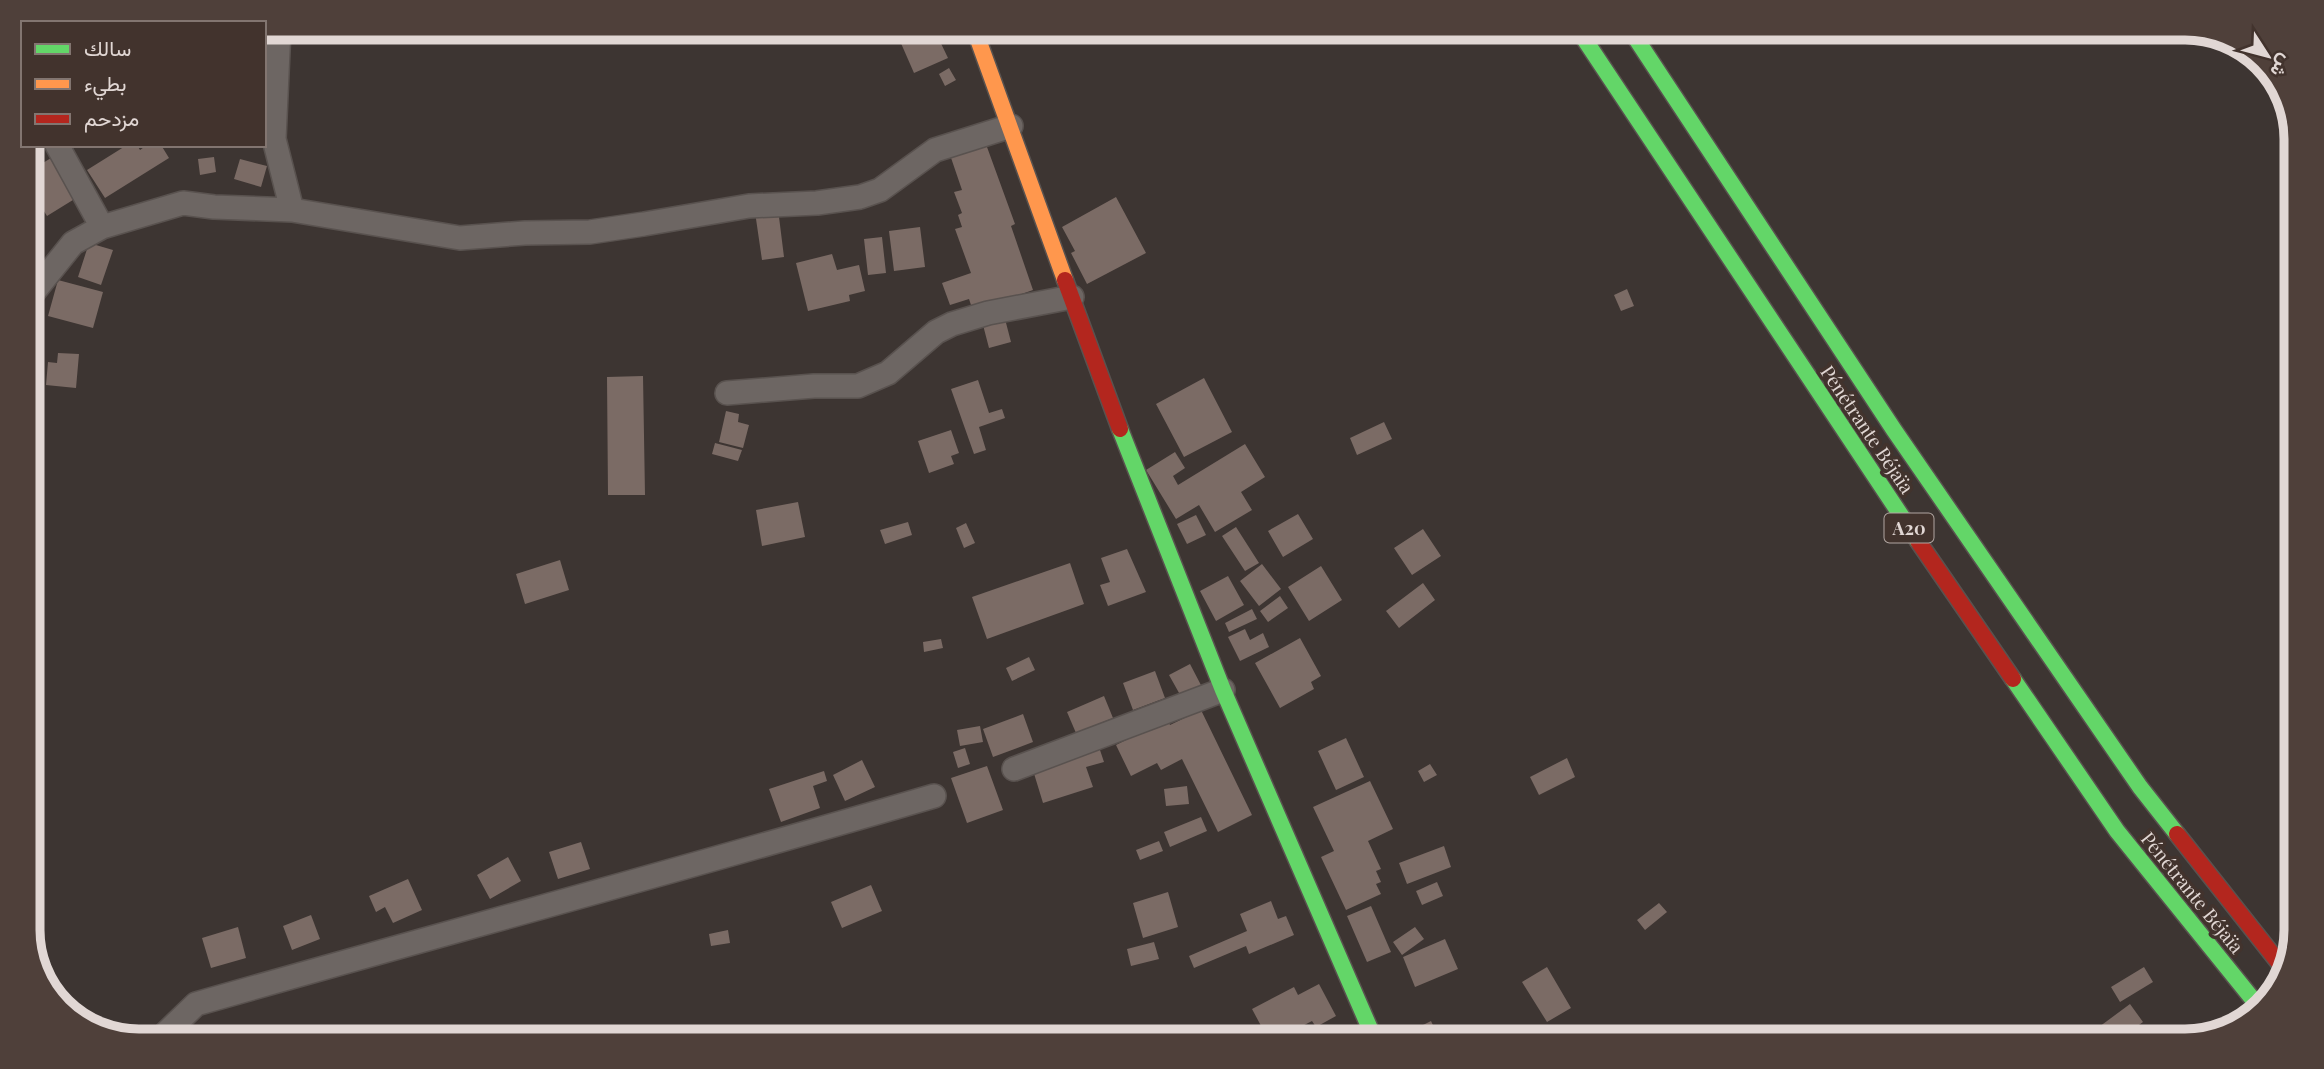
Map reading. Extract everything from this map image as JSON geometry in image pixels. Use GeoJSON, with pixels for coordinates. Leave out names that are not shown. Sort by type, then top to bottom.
{"type":"FeatureCollection","features":[{"type":"Feature","properties":{"kind":"main road"},"geometry":{"type":"LineString","coordinates":[[978,40],[1114,415],[1223,690],[1370,1029]]}},
{"type":"Feature","properties":{"kind":"main road","name":"Pénétrante Béjaïa"},"geometry":{"type":"LineString","coordinates":[[1585,40],[1857,452],[2117,831],[2254,1000]]}},
{"type":"Feature","properties":{"kind":"main road","name":"Pénétrante Béjaïa"},"geometry":{"type":"LineString","coordinates":[[1637,40],[1894,430],[2140,787],[2278,962]]}},
{"type":"Feature","properties":{"kind":"street"},"geometry":{"type":"LineString","coordinates":[[278,40],[274,139],[292,210]]}},
{"type":"Feature","properties":{"kind":"street"},"geometry":{"type":"LineString","coordinates":[[40,284],[73,243],[102,227],[183,203],[292,210],[460,238],[590,232],[749,206],[817,203],[860,197],[880,190],[935,150],[1011,126]]}},
{"type":"Feature","properties":{"kind":"street"},"geometry":{"type":"LineString","coordinates":[[58,147],[102,227]]}},
{"type":"Feature","properties":{"kind":"street"},"geometry":{"type":"LineString","coordinates":[[727,393],[814,386],[859,386],[888,373],[936,332],[952,324],[988,313],[1072,298]]}},
{"type":"Feature","properties":{"kind":"street"},"geometry":{"type":"LineString","coordinates":[[1014,769],[1223,690]]}},
{"type":"Feature","properties":{"kind":"street"},"geometry":{"type":"LineString","coordinates":[[170,1029],[196,1004],[473,925],[745,852],[933,796]]}},
{"type":"Feature","properties":{"kind":"building"},"geometry":{"type":"Polygon","coordinates":[[[939,40],[948,58],[914,73],[900,41],[939,40]]]}},
{"type":"Feature","properties":{"kind":"building"},"geometry":{"type":"Polygon","coordinates":[[[949,68],[956,80],[945,86],[939,74],[949,68]]]}},
{"type":"Feature","properties":{"kind":"building"},"geometry":{"type":"Polygon","coordinates":[[[983,136],[1015,224],[1011,226],[1033,290],[973,311],[969,299],[950,305],[942,283],[971,273],[955,229],[962,227],[958,215],[962,213],[954,192],[962,190],[948,149],[983,136]]]}},
{"type":"Feature","properties":{"kind":"building"},"geometry":{"type":"Polygon","coordinates":[[[124,147],[138,147],[140,150],[144,147],[162,147],[169,158],[105,198],[87,170],[124,147]]]}},
{"type":"Feature","properties":{"kind":"building"},"geometry":{"type":"Polygon","coordinates":[[[56,155],[81,195],[47,216],[40,205],[40,165],[56,155]]]}},
{"type":"Feature","properties":{"kind":"building"},"geometry":{"type":"Polygon","coordinates":[[[214,157],[216,172],[200,175],[198,159],[214,157]]]}},
{"type":"Feature","properties":{"kind":"building"},"geometry":{"type":"Polygon","coordinates":[[[240,159],[267,166],[261,187],[234,179],[240,159]]]}},
{"type":"Feature","properties":{"kind":"building"},"geometry":{"type":"Polygon","coordinates":[[[1116,197],[1146,253],[1087,284],[1071,253],[1075,251],[1062,227],[1116,197]]]}},
{"type":"Feature","properties":{"kind":"building"},"geometry":{"type":"Polygon","coordinates":[[[778,209],[784,257],[762,260],[755,212],[778,209]]]}},
{"type":"Feature","properties":{"kind":"building"},"geometry":{"type":"Polygon","coordinates":[[[920,227],[925,267],[894,271],[889,231],[920,227]]]}},
{"type":"Feature","properties":{"kind":"building"},"geometry":{"type":"Polygon","coordinates":[[[882,237],[886,273],[868,275],[864,239],[882,237]]]}},
{"type":"Feature","properties":{"kind":"building"},"geometry":{"type":"Polygon","coordinates":[[[89,243],[113,250],[101,285],[78,277],[89,243]]]}},
{"type":"Feature","properties":{"kind":"building"},"geometry":{"type":"Polygon","coordinates":[[[832,254],[837,270],[859,265],[865,291],[849,295],[850,301],[808,311],[796,263],[832,254]]]}},
{"type":"Feature","properties":{"kind":"building"},"geometry":{"type":"Polygon","coordinates":[[[58,280],[103,292],[93,328],[48,316],[58,280]]]}},
{"type":"Feature","properties":{"kind":"building"},"geometry":{"type":"Polygon","coordinates":[[[1627,289],[1634,306],[1621,311],[1614,295],[1627,289]]]}},
{"type":"Feature","properties":{"kind":"building"},"geometry":{"type":"Polygon","coordinates":[[[1005,319],[1011,342],[989,348],[983,325],[1005,319]]]}},
{"type":"Feature","properties":{"kind":"building"},"geometry":{"type":"Polygon","coordinates":[[[58,353],[79,354],[76,388],[46,385],[48,362],[57,363],[58,353]]]}},
{"type":"Feature","properties":{"kind":"building"},"geometry":{"type":"Polygon","coordinates":[[[643,376],[645,495],[608,495],[607,377],[643,376]]]}},
{"type":"Feature","properties":{"kind":"building"},"geometry":{"type":"Polygon","coordinates":[[[1204,378],[1232,432],[1184,457],[1156,404],[1204,378]]]}},
{"type":"Feature","properties":{"kind":"building"},"geometry":{"type":"Polygon","coordinates":[[[978,380],[989,413],[1002,409],[1005,418],[979,427],[986,450],[974,454],[951,389],[978,380]]]}},
{"type":"Feature","properties":{"kind":"building"},"geometry":{"type":"Polygon","coordinates":[[[726,411],[739,414],[738,422],[749,425],[743,448],[719,442],[726,411]]]}},
{"type":"Feature","properties":{"kind":"building"},"geometry":{"type":"Polygon","coordinates":[[[1384,422],[1392,439],[1357,455],[1350,438],[1384,422]]]}},
{"type":"Feature","properties":{"kind":"building"},"geometry":{"type":"Polygon","coordinates":[[[951,430],[959,453],[951,456],[954,464],[929,473],[918,441],[951,430]]]}},
{"type":"Feature","properties":{"kind":"building"},"geometry":{"type":"Polygon","coordinates":[[[715,443],[742,450],[738,461],[712,454],[715,443]]]}},
{"type":"Feature","properties":{"kind":"building"},"geometry":{"type":"Polygon","coordinates":[[[1245,444],[1265,477],[1241,492],[1252,510],[1215,532],[1199,505],[1176,519],[1146,470],[1175,452],[1185,468],[1173,476],[1178,485],[1245,444]]]}},
{"type":"Feature","properties":{"kind":"building"},"geometry":{"type":"Polygon","coordinates":[[[798,502],[805,537],[762,546],[756,510],[798,502]]]}},
{"type":"Feature","properties":{"kind":"building"},"geometry":{"type":"Polygon","coordinates":[[[1298,514],[1313,539],[1283,557],[1268,531],[1298,514]]]}},
{"type":"Feature","properties":{"kind":"building"},"geometry":{"type":"Polygon","coordinates":[[[1196,515],[1206,535],[1187,544],[1177,524],[1196,515]]]}},
{"type":"Feature","properties":{"kind":"building"},"geometry":{"type":"Polygon","coordinates":[[[908,522],[912,535],[885,544],[880,530],[908,522]]]}},
{"type":"Feature","properties":{"kind":"building"},"geometry":{"type":"Polygon","coordinates":[[[966,523],[975,543],[964,548],[956,528],[966,523]]]}},
{"type":"Feature","properties":{"kind":"building"},"geometry":{"type":"Polygon","coordinates":[[[1236,527],[1259,563],[1245,571],[1222,536],[1236,527]]]}},
{"type":"Feature","properties":{"kind":"building"},"geometry":{"type":"Polygon","coordinates":[[[1423,529],[1441,556],[1412,575],[1394,548],[1423,529]]]}},
{"type":"Feature","properties":{"kind":"building"},"geometry":{"type":"Polygon","coordinates":[[[1127,549],[1146,592],[1108,606],[1100,585],[1110,582],[1101,558],[1127,549]]]}},
{"type":"Feature","properties":{"kind":"building"},"geometry":{"type":"Polygon","coordinates":[[[560,560],[569,590],[525,604],[516,574],[560,560]]]}},
{"type":"Feature","properties":{"kind":"building"},"geometry":{"type":"Polygon","coordinates":[[[1070,563],[1084,604],[987,639],[972,597],[1070,563]]]}},
{"type":"Feature","properties":{"kind":"building"},"geometry":{"type":"Polygon","coordinates":[[[1262,564],[1281,589],[1259,606],[1240,581],[1262,564]]]}},
{"type":"Feature","properties":{"kind":"building"},"geometry":{"type":"Polygon","coordinates":[[[1321,566],[1342,600],[1309,621],[1288,587],[1321,566]]]}},
{"type":"Feature","properties":{"kind":"building"},"geometry":{"type":"Polygon","coordinates":[[[1228,576],[1244,605],[1216,621],[1200,591],[1228,576]]]}},
{"type":"Feature","properties":{"kind":"building"},"geometry":{"type":"Polygon","coordinates":[[[1423,583],[1435,600],[1399,628],[1386,611],[1423,583]]]}},
{"type":"Feature","properties":{"kind":"building"},"geometry":{"type":"Polygon","coordinates":[[[1280,596],[1288,608],[1268,622],[1260,611],[1280,596]]]}},
{"type":"Feature","properties":{"kind":"building"},"geometry":{"type":"Polygon","coordinates":[[[1252,609],[1257,619],[1229,632],[1225,623],[1252,609]]]}},
{"type":"Feature","properties":{"kind":"building"},"geometry":{"type":"Polygon","coordinates":[[[1245,629],[1250,640],[1263,633],[1269,647],[1240,661],[1228,637],[1245,629]]]}},
{"type":"Feature","properties":{"kind":"building"},"geometry":{"type":"Polygon","coordinates":[[[1300,638],[1321,676],[1311,682],[1314,689],[1280,708],[1255,663],[1300,638]]]}},
{"type":"Feature","properties":{"kind":"building"},"geometry":{"type":"Polygon","coordinates":[[[941,639],[943,648],[924,652],[923,642],[941,639]]]}},
{"type":"Feature","properties":{"kind":"building"},"geometry":{"type":"Polygon","coordinates":[[[1029,657],[1035,670],[1012,681],[1006,668],[1029,657]]]}},
{"type":"Feature","properties":{"kind":"building"},"geometry":{"type":"Polygon","coordinates":[[[1190,664],[1203,689],[1183,700],[1169,675],[1190,664]]]}},
{"type":"Feature","properties":{"kind":"building"},"geometry":{"type":"Polygon","coordinates":[[[1155,671],[1165,698],[1133,710],[1123,683],[1155,671]]]}},
{"type":"Feature","properties":{"kind":"building"},"geometry":{"type":"Polygon","coordinates":[[[1104,696],[1113,718],[1076,733],[1067,712],[1104,696]]]}},
{"type":"Feature","properties":{"kind":"building"},"geometry":{"type":"Polygon","coordinates":[[[1201,710],[1252,815],[1218,832],[1182,759],[1161,770],[1157,763],[1131,776],[1116,745],[1166,716],[1170,725],[1201,710]]]}},
{"type":"Feature","properties":{"kind":"building"},"geometry":{"type":"Polygon","coordinates":[[[1023,714],[1033,742],[993,757],[983,729],[1023,714]]]}},
{"type":"Feature","properties":{"kind":"building"},"geometry":{"type":"Polygon","coordinates":[[[980,726],[983,742],[960,746],[957,730],[980,726]]]}},
{"type":"Feature","properties":{"kind":"building"},"geometry":{"type":"Polygon","coordinates":[[[1346,738],[1364,777],[1336,790],[1318,751],[1346,738]]]}},
{"type":"Feature","properties":{"kind":"building"},"geometry":{"type":"Polygon","coordinates":[[[1098,744],[1104,762],[1086,767],[1093,787],[1043,803],[1032,767],[1098,744]]]}},
{"type":"Feature","properties":{"kind":"building"},"geometry":{"type":"Polygon","coordinates":[[[965,748],[970,764],[958,768],[953,752],[965,748]]]}},
{"type":"Feature","properties":{"kind":"building"},"geometry":{"type":"Polygon","coordinates":[[[1567,758],[1575,777],[1539,795],[1530,777],[1567,758]]]}},
{"type":"Feature","properties":{"kind":"building"},"geometry":{"type":"Polygon","coordinates":[[[862,760],[875,787],[845,801],[833,775],[862,760]]]}},
{"type":"Feature","properties":{"kind":"building"},"geometry":{"type":"Polygon","coordinates":[[[1430,764],[1437,775],[1424,782],[1418,771],[1430,764]]]}},
{"type":"Feature","properties":{"kind":"building"},"geometry":{"type":"Polygon","coordinates":[[[987,766],[1003,810],[967,823],[951,778],[987,766]]]}},
{"type":"Feature","properties":{"kind":"building"},"geometry":{"type":"Polygon","coordinates":[[[824,771],[827,781],[813,786],[820,808],[781,822],[769,789],[824,771]]]}},
{"type":"Feature","properties":{"kind":"building"},"geometry":{"type":"Polygon","coordinates":[[[1370,781],[1393,829],[1368,841],[1381,869],[1376,871],[1381,882],[1376,884],[1381,894],[1346,910],[1321,857],[1334,851],[1313,807],[1370,781]]]}},
{"type":"Feature","properties":{"kind":"building"},"geometry":{"type":"Polygon","coordinates":[[[1187,786],[1189,804],[1166,806],[1164,789],[1187,786]]]}},
{"type":"Feature","properties":{"kind":"building"},"geometry":{"type":"Polygon","coordinates":[[[1201,817],[1207,831],[1170,847],[1164,832],[1201,817]]]}},
{"type":"Feature","properties":{"kind":"building"},"geometry":{"type":"Polygon","coordinates":[[[1159,841],[1163,851],[1140,860],[1136,850],[1159,841]]]}},
{"type":"Feature","properties":{"kind":"building"},"geometry":{"type":"Polygon","coordinates":[[[581,842],[590,869],[558,879],[549,852],[581,842]]]}},
{"type":"Feature","properties":{"kind":"building"},"geometry":{"type":"Polygon","coordinates":[[[1444,846],[1451,867],[1407,884],[1399,863],[1444,846]]]}},
{"type":"Feature","properties":{"kind":"building"},"geometry":{"type":"Polygon","coordinates":[[[508,857],[521,881],[490,899],[477,875],[508,857]]]}},
{"type":"Feature","properties":{"kind":"building"},"geometry":{"type":"Polygon","coordinates":[[[408,879],[422,910],[393,923],[385,907],[376,912],[369,896],[408,879]]]}},
{"type":"Feature","properties":{"kind":"building"},"geometry":{"type":"Polygon","coordinates":[[[1437,882],[1443,896],[1422,905],[1416,891],[1437,882]]]}},
{"type":"Feature","properties":{"kind":"building"},"geometry":{"type":"Polygon","coordinates":[[[871,885],[882,911],[842,928],[831,902],[871,885]]]}},
{"type":"Feature","properties":{"kind":"building"},"geometry":{"type":"Polygon","coordinates":[[[1168,892],[1178,927],[1143,938],[1133,903],[1168,892]]]}},
{"type":"Feature","properties":{"kind":"building"},"geometry":{"type":"Polygon","coordinates":[[[1271,901],[1278,919],[1286,916],[1294,935],[1249,954],[1246,946],[1194,968],[1189,956],[1247,931],[1240,914],[1271,901]]]}},
{"type":"Feature","properties":{"kind":"building"},"geometry":{"type":"Polygon","coordinates":[[[1659,903],[1667,912],[1645,930],[1637,920],[1659,903]]]}},
{"type":"Feature","properties":{"kind":"building"},"geometry":{"type":"Polygon","coordinates":[[[1371,906],[1391,952],[1367,962],[1347,916],[1371,906]]]}},
{"type":"Feature","properties":{"kind":"building"},"geometry":{"type":"Polygon","coordinates":[[[311,915],[320,939],[292,950],[283,926],[311,915]]]}},
{"type":"Feature","properties":{"kind":"building"},"geometry":{"type":"Polygon","coordinates":[[[238,927],[246,958],[211,968],[202,938],[238,927]]]}},
{"type":"Feature","properties":{"kind":"building"},"geometry":{"type":"Polygon","coordinates":[[[1415,927],[1424,939],[1402,955],[1393,942],[1415,927]]]}},
{"type":"Feature","properties":{"kind":"building"},"geometry":{"type":"Polygon","coordinates":[[[728,930],[730,943],[711,946],[709,934],[728,930]]]}},
{"type":"Feature","properties":{"kind":"building"},"geometry":{"type":"Polygon","coordinates":[[[1445,939],[1458,969],[1415,987],[1403,957],[1445,939]]]}},
{"type":"Feature","properties":{"kind":"building"},"geometry":{"type":"Polygon","coordinates":[[[1154,942],[1159,959],[1131,966],[1127,949],[1154,942]]]}},
{"type":"Feature","properties":{"kind":"building"},"geometry":{"type":"Polygon","coordinates":[[[1547,967],[1571,1008],[1547,1022],[1522,982],[1547,967]]]}},
{"type":"Feature","properties":{"kind":"building"},"geometry":{"type":"Polygon","coordinates":[[[2144,967],[2153,982],[2120,1002],[2111,987],[2144,967]]]}},
{"type":"Feature","properties":{"kind":"building"},"geometry":{"type":"Polygon","coordinates":[[[1319,984],[1336,1016],[1316,1027],[1312,1021],[1296,1029],[1263,1029],[1252,1009],[1294,987],[1298,995],[1319,984]]]}},
{"type":"Feature","properties":{"kind":"building"},"geometry":{"type":"Polygon","coordinates":[[[2130,1004],[2143,1022],[2133,1029],[2096,1029],[2130,1004]]]}},
{"type":"Feature","properties":{"kind":"building"},"geometry":{"type":"Polygon","coordinates":[[[1431,1021],[1435,1029],[1425,1029],[1423,1025],[1431,1021]]]}},
{"type":"Feature","properties":{"kind":"traffic: fast"},"geometry":{"type":"LineString","coordinates":[[1585,40],[1918,541]]}},
{"type":"Feature","properties":{"kind":"traffic: fast"},"geometry":{"type":"LineString","coordinates":[[1637,40],[1894,430],[2140,787],[2177,834]]}},
{"type":"Feature","properties":{"kind":"traffic: fast"},"geometry":{"type":"LineString","coordinates":[[1120,429],[1223,690],[1370,1029]]}},
{"type":"Feature","properties":{"kind":"traffic: fast"},"geometry":{"type":"LineString","coordinates":[[2013,679],[2117,831],[2254,1000]]}},
{"type":"Feature","properties":{"kind":"traffic: slow"},"geometry":{"type":"LineString","coordinates":[[978,40],[1065,280]]}},
{"type":"Feature","properties":{"kind":"traffic: jam"},"geometry":{"type":"LineString","coordinates":[[1065,280],[1120,429]]}},
{"type":"Feature","properties":{"kind":"traffic: jam"},"geometry":{"type":"LineString","coordinates":[[1918,541],[2013,679]]}},
{"type":"Feature","properties":{"kind":"traffic: jam"},"geometry":{"type":"LineString","coordinates":[[2177,834],[2278,962]]}}]}
